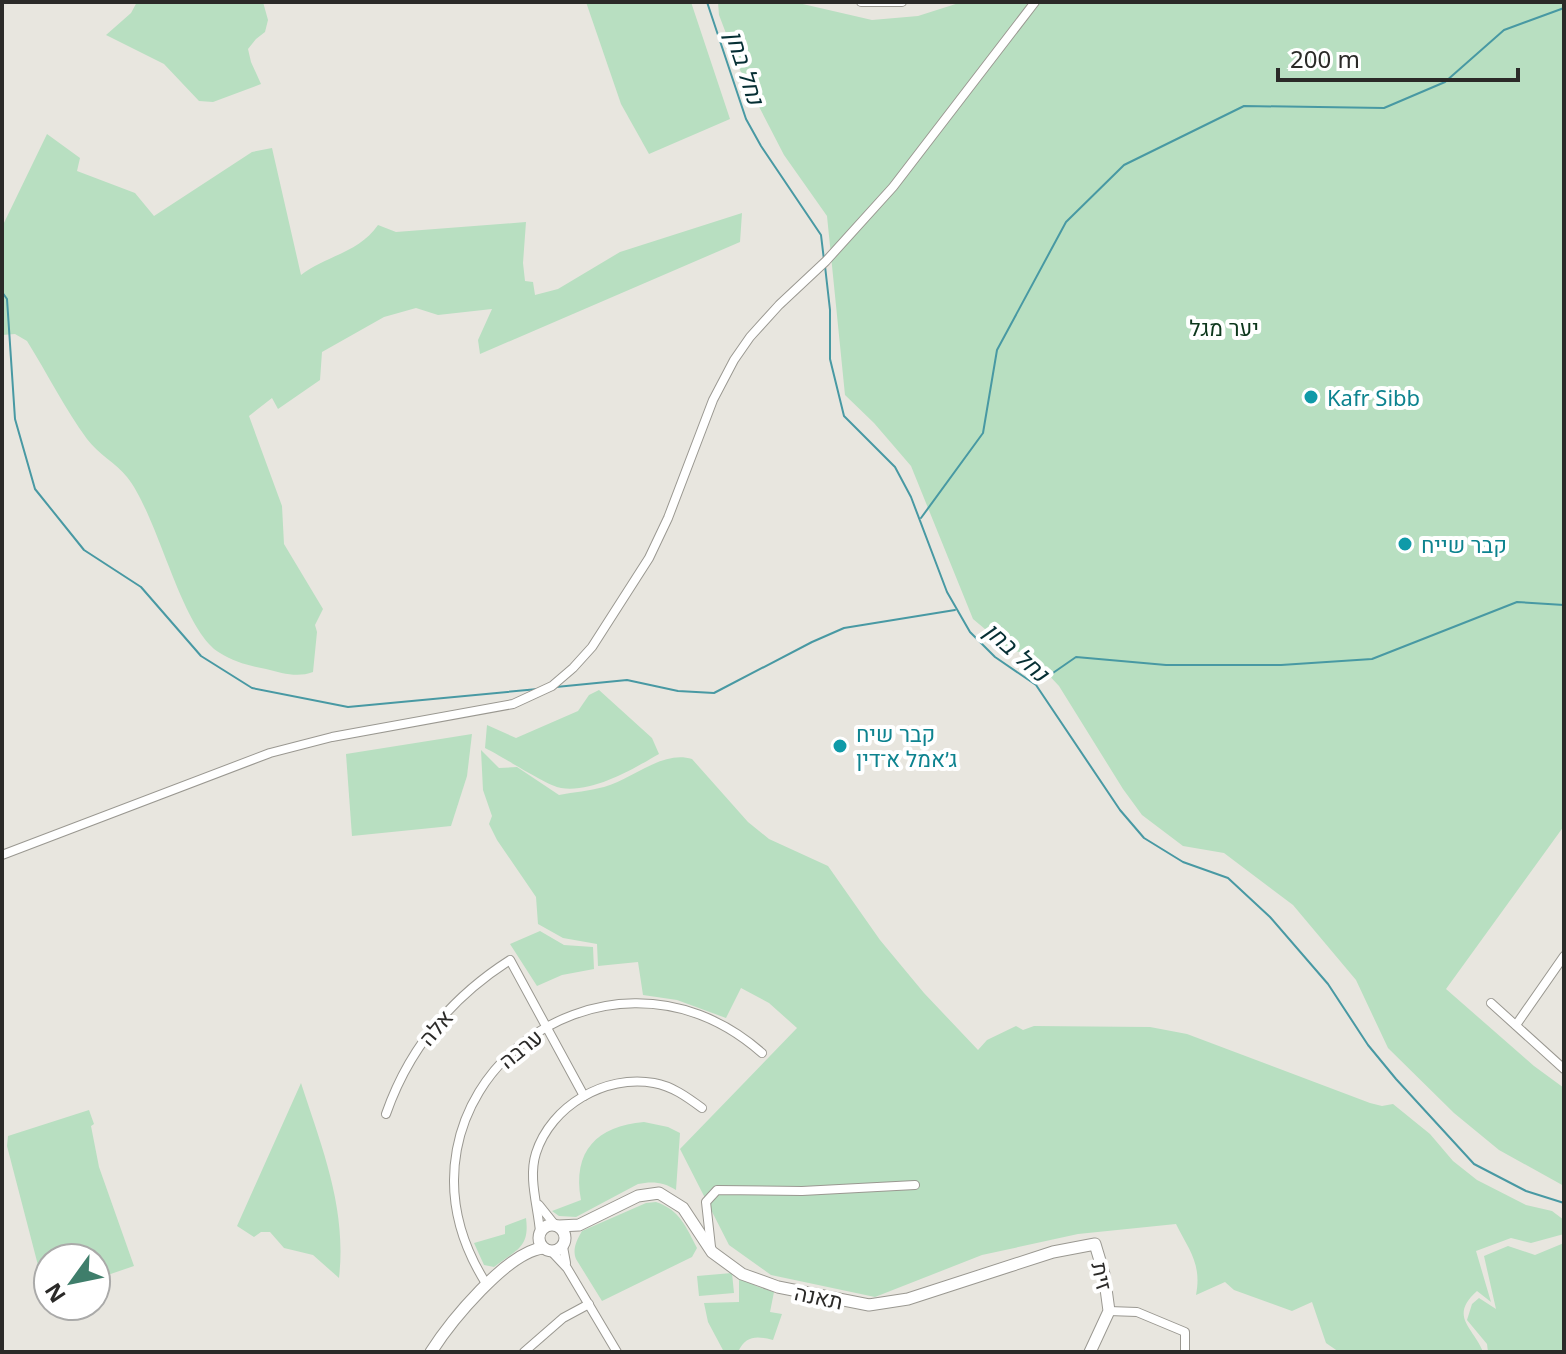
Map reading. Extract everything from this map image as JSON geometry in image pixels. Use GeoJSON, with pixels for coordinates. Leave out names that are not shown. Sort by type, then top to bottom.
{"type":"FeatureCollection","features":[{"type":"Feature","properties":{"kind":"street"},"geometry":{"type":"LineString","coordinates":[[861,2],[902,2]]}},
{"type":"Feature","properties":{"kind":"street"},"geometry":{"type":"LineString","coordinates":[[2,855],[270,753],[332,737],[513,704],[552,686],[592,647],[649,558],[668,518],[713,400],[750,337],[826,261],[893,187],[1035,2]]}},
{"type":"Feature","properties":{"kind":"street"},"geometry":{"type":"LineString","coordinates":[[1516,1025],[1564,956]]}},
{"type":"Feature","properties":{"kind":"street","name":"אלה"},"geometry":{"type":"LineString","coordinates":[[386,1114],[402,1074],[425,1037],[471,988],[510,960],[546,1027]]}},
{"type":"Feature","properties":{"kind":"street"},"geometry":{"type":"LineString","coordinates":[[1491,1003],[1564,1069]]}},
{"type":"Feature","properties":{"kind":"street","name":"ערבה"},"geometry":{"type":"LineString","coordinates":[[487,1285],[464,1241],[454,1203],[454,1163],[470,1107],[486,1078],[505,1058],[546,1027],[574,1015],[603,1007],[633,1004],[686,1010],[717,1021],[762,1053]]}},
{"type":"Feature","properties":{"kind":"street"},"geometry":{"type":"LineString","coordinates":[[546,1027],[584,1096]]}},
{"type":"Feature","properties":{"kind":"street"},"geometry":{"type":"LineString","coordinates":[[617,1352],[550,1243],[537,1201],[533,1167],[542,1140],[559,1114],[584,1096],[623,1083],[651,1082],[676,1090],[702,1108]]}},
{"type":"Feature","properties":{"kind":"street"},"geometry":{"type":"LineString","coordinates":[[712,1252],[706,1202],[717,1190],[802,1191],[915,1185]]}},
{"type":"Feature","properties":{"kind":"street","name":"תאנה"},"geometry":{"type":"LineString","coordinates":[[431,1352],[461,1312],[487,1285],[528,1253],[638,1196],[659,1193],[683,1208],[712,1252],[733,1269],[766,1283],[869,1305],[908,1299],[1053,1252],[1095,1244]]}},
{"type":"Feature","properties":{"kind":"street"},"geometry":{"type":"LineString","coordinates":[[537,1201],[564,1232],[550,1243]]}},
{"type":"Feature","properties":{"kind":"street","name":"תאנה"},"geometry":{"type":"LineString","coordinates":[[557,1226],[579,1225]]}},
{"type":"Feature","properties":{"kind":"street"},"geometry":{"type":"LineString","coordinates":[[550,1243],[547,1226],[557,1226]]}},
{"type":"Feature","properties":{"kind":"street","name":"זית"},"geometry":{"type":"LineString","coordinates":[[1090,1352],[1109,1311],[1104,1274],[1095,1244]]}},
{"type":"Feature","properties":{"kind":"street"},"geometry":{"type":"LineString","coordinates":[[524,1352],[563,1318],[589,1304]]}},
{"type":"Feature","properties":{"kind":"street"},"geometry":{"type":"LineString","coordinates":[[1109,1311],[1137,1312],[1185,1332],[1185,1352]]}},
{"type":"Feature","properties":{"kind":"green space"},"geometry":{"type":"Polygon","coordinates":[[[137,2],[263,2],[268,20],[265,32],[248,49],[261,84],[213,102],[199,101],[164,64],[106,35],[131,13],[137,2]]]}},
{"type":"Feature","properties":{"kind":"green space"},"geometry":{"type":"Polygon","coordinates":[[[586,2],[691,2],[730,119],[649,154],[621,104],[586,2]]]}},
{"type":"Feature","properties":{"kind":"green space","name":"יער מגל"},"geometry":{"type":"Polygon","coordinates":[[[718,2],[794,2],[872,20],[918,16],[962,2],[1564,2],[1564,826],[1446,989],[1534,1066],[1564,1088],[1564,1186],[1499,1150],[1454,1113],[1388,1048],[1356,980],[1293,905],[1224,853],[1183,846],[1142,815],[1059,686],[1029,654],[1010,650],[973,619],[911,466],[845,395],[827,216],[784,155],[740,70],[719,15],[718,2]]]}},
{"type":"Feature","properties":{"kind":"green space"},"geometry":{"type":"Polygon","coordinates":[[[47,134],[80,158],[77,171],[135,193],[154,216],[252,152],[272,148],[301,275],[352,248],[378,225],[396,232],[526,222],[525,281],[533,282],[535,295],[558,289],[620,252],[742,213],[740,242],[480,354],[478,340],[492,309],[438,315],[416,308],[384,317],[322,352],[320,380],[278,409],[272,398],[249,416],[282,506],[284,544],[323,609],[315,625],[313,672],[290,674],[236,661],[220,653],[206,640],[182,598],[150,518],[127,477],[87,439],[27,341],[15,334],[2,335],[2,227],[47,134]]]}},
{"type":"Feature","properties":{"kind":"green space"},"geometry":{"type":"Polygon","coordinates":[[[599,690],[652,738],[659,754],[612,778],[573,789],[546,782],[485,748],[487,725],[516,738],[578,711],[589,695],[599,690]]]}},
{"type":"Feature","properties":{"kind":"green space"},"geometry":{"type":"Polygon","coordinates":[[[472,734],[467,776],[451,826],[352,836],[346,754],[472,734]]]}},
{"type":"Feature","properties":{"kind":"green space"},"geometry":{"type":"Polygon","coordinates":[[[481,750],[499,768],[517,767],[559,795],[604,787],[670,758],[692,759],[748,822],[769,839],[828,866],[880,940],[924,993],[978,1050],[987,1040],[1016,1026],[1023,1030],[1034,1026],[1150,1027],[1187,1034],[1370,1103],[1382,1106],[1393,1104],[1430,1134],[1453,1161],[1477,1180],[1526,1205],[1552,1211],[1564,1220],[1564,1234],[1531,1243],[1511,1238],[1476,1251],[1491,1302],[1477,1291],[1464,1308],[1464,1315],[1483,1352],[1339,1352],[1326,1343],[1312,1302],[1292,1311],[1234,1290],[1225,1282],[1196,1295],[1196,1266],[1176,1224],[1078,1234],[982,1255],[875,1297],[771,1275],[729,1245],[680,1149],[797,1028],[769,1003],[741,988],[726,1018],[677,1000],[643,995],[638,962],[598,966],[597,944],[563,938],[538,924],[536,897],[489,824],[492,816],[483,790],[481,750]]]}},
{"type":"Feature","properties":{"kind":"green space"},"geometry":{"type":"Polygon","coordinates":[[[540,931],[564,945],[593,947],[594,969],[562,975],[537,986],[510,944],[540,931]]]}},
{"type":"Feature","properties":{"kind":"green space"},"geometry":{"type":"Polygon","coordinates":[[[301,1083],[336,1203],[341,1252],[339,1278],[313,1255],[284,1248],[270,1232],[261,1232],[254,1237],[237,1226],[301,1083]]]}},
{"type":"Feature","properties":{"kind":"green space"},"geometry":{"type":"Polygon","coordinates":[[[89,1110],[94,1124],[91,1126],[99,1167],[134,1266],[112,1274],[112,1242],[32,1242],[7,1146],[8,1136],[89,1110]]]}},
{"type":"Feature","properties":{"kind":"green space"},"geometry":{"type":"Polygon","coordinates":[[[644,1122],[680,1133],[676,1190],[653,1182],[643,1183],[576,1217],[559,1216],[552,1211],[581,1200],[580,1168],[592,1144],[613,1129],[644,1122]]]}},
{"type":"Feature","properties":{"kind":"green space"},"geometry":{"type":"Polygon","coordinates":[[[656,1202],[677,1215],[697,1248],[692,1257],[602,1301],[576,1259],[575,1248],[580,1234],[646,1203],[656,1202]]]}},
{"type":"Feature","properties":{"kind":"green space"},"geometry":{"type":"Polygon","coordinates":[[[526,1218],[526,1236],[520,1247],[494,1267],[484,1265],[474,1243],[505,1234],[505,1226],[526,1218]]]}},
{"type":"Feature","properties":{"kind":"green space"},"geometry":{"type":"Polygon","coordinates":[[[1564,1243],[1564,1352],[1488,1352],[1487,1344],[1467,1320],[1472,1304],[1479,1298],[1496,1309],[1484,1256],[1508,1246],[1535,1255],[1564,1243]]]}},
{"type":"Feature","properties":{"kind":"green space"},"geometry":{"type":"Polygon","coordinates":[[[732,1273],[734,1293],[699,1296],[697,1276],[732,1273]]]}},
{"type":"Feature","properties":{"kind":"green space"},"geometry":{"type":"Polygon","coordinates":[[[739,1276],[774,1292],[770,1312],[782,1314],[773,1340],[752,1338],[738,1352],[724,1352],[708,1322],[704,1303],[739,1302],[739,1276]]]}},
{"type":"Feature","properties":{"kind":"waterway","name":"נחל בחן"},"geometry":{"type":"LineString","coordinates":[[707,2],[746,119],[821,235],[824,260]]}},
{"type":"Feature","properties":{"kind":"waterway"},"geometry":{"type":"LineString","coordinates":[[921,518],[983,433],[997,350],[1066,222],[1124,165],[1244,106],[1384,108],[1445,82],[1504,30],[1564,8]]}},
{"type":"Feature","properties":{"kind":"waterway","name":"נחל בחן"},"geometry":{"type":"LineString","coordinates":[[825,266],[830,310],[830,359],[844,416],[895,467],[911,497],[947,592],[970,632],[995,657],[1036,685],[1120,810],[1144,838],[1183,862],[1228,878],[1270,917],[1328,984],[1368,1045],[1396,1079],[1474,1164],[1526,1191],[1564,1203]]}},
{"type":"Feature","properties":{"kind":"waterway"},"geometry":{"type":"LineString","coordinates":[[2,292],[7,299],[15,419],[35,489],[84,550],[141,587],[201,656],[252,688],[348,707],[538,689]]}},
{"type":"Feature","properties":{"kind":"waterway"},"geometry":{"type":"LineString","coordinates":[[1037,684],[1076,657],[1166,665],[1281,665],[1372,659],[1517,602],[1564,605]]}},
{"type":"Feature","properties":{"kind":"waterway"},"geometry":{"type":"LineString","coordinates":[[556,687],[627,680],[678,691],[714,693],[844,628],[955,610]]}},
{"type":"Feature","properties":{"kind":"place","name":"Kafr Sibb"},"geometry":{"type":"Point","coordinates":[1311,397]}},
{"type":"Feature","properties":{"kind":"place","name":"קבר שייח"},"geometry":{"type":"Point","coordinates":[1405,544]}},
{"type":"Feature","properties":{"kind":"place","name":"קבר שיח ג׳אמל א־דין"},"geometry":{"type":"Point","coordinates":[840,746]}}]}
